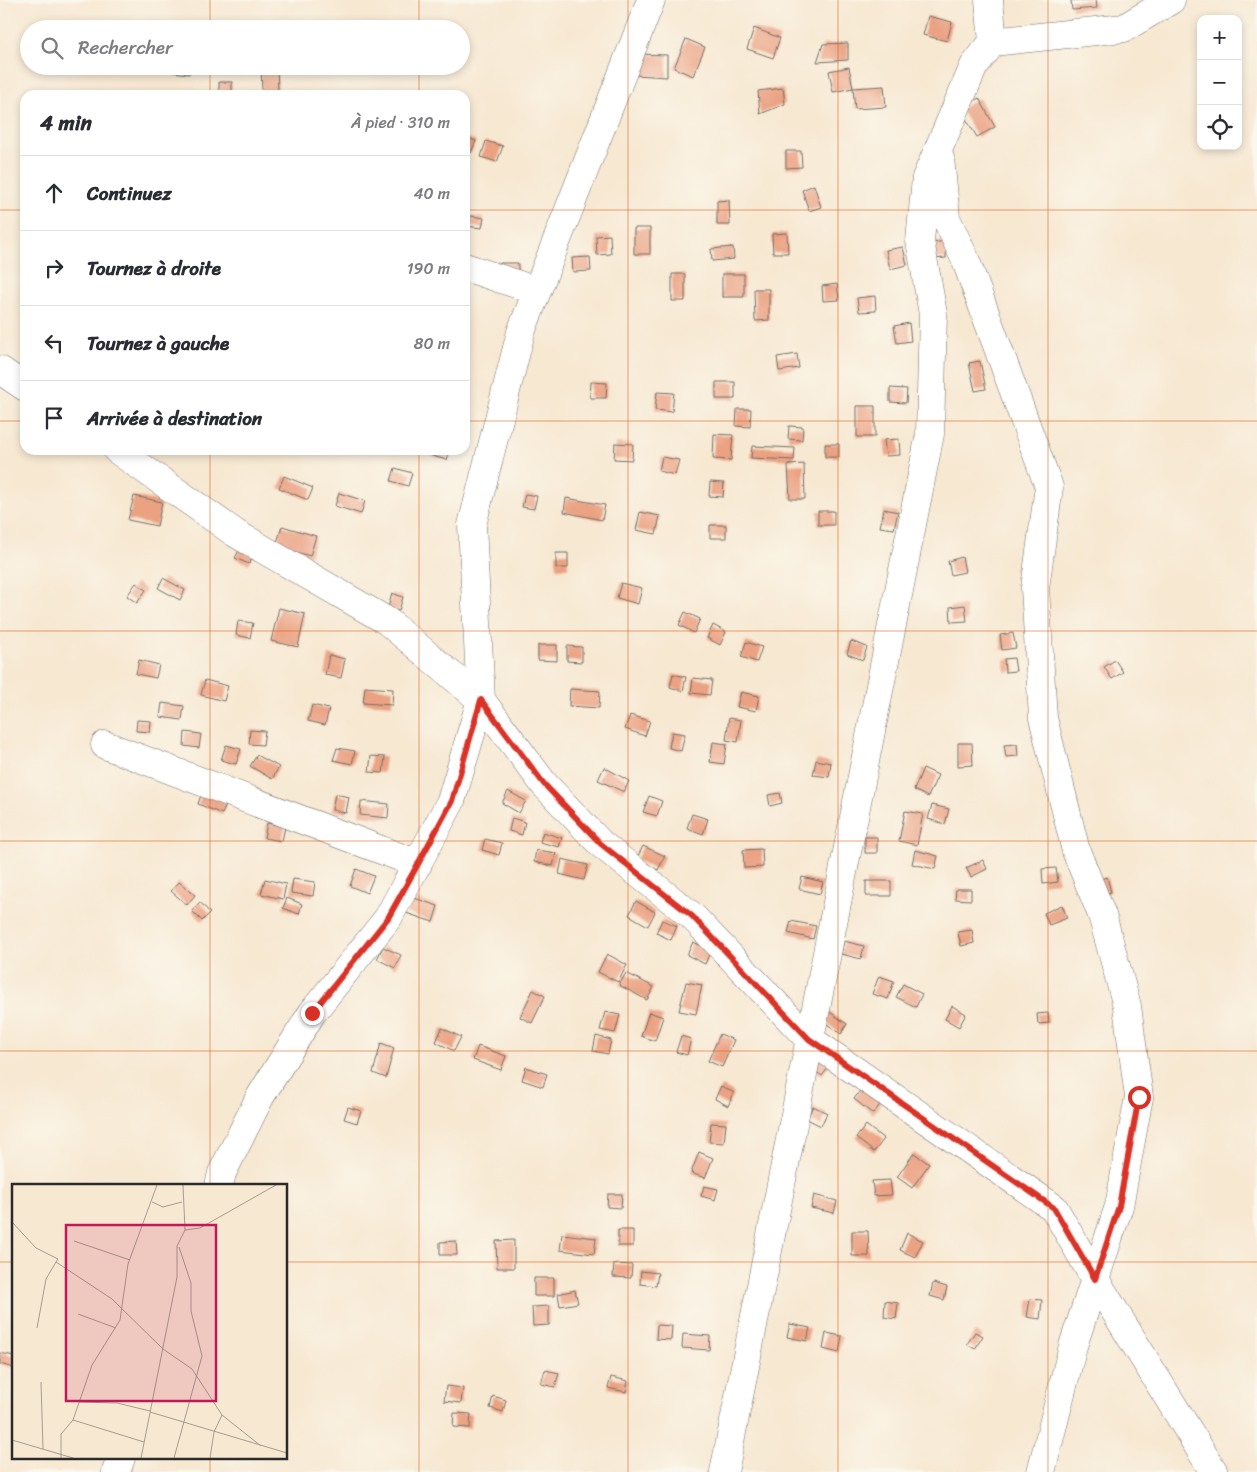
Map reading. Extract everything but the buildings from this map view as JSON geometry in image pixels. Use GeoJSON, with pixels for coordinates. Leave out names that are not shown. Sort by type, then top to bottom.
{"type":"FeatureCollection","features":[{"type":"Feature","properties":{"kind":"street"},"geometry":{"type":"LineString","coordinates":[[219,1184],[222,1173],[260,1097],[307,1021],[388,918],[452,801],[481,700],[472,525],[521,332],[651,0]]}},
{"type":"Feature","properties":{"kind":"street"},"geometry":{"type":"LineString","coordinates":[[724,1472],[930,434],[933,314],[920,242],[926,178],[974,66],[992,42],[989,0]]}},
{"type":"Feature","properties":{"kind":"street"},"geometry":{"type":"LineString","coordinates":[[992,42],[1124,28],[1171,0]]}},
{"type":"Feature","properties":{"kind":"street"},"geometry":{"type":"LineString","coordinates":[[939,144],[946,218],[966,261],[1049,487],[1035,588],[1043,718],[1076,852],[1102,915],[1127,1006],[1139,1097],[1119,1206],[1073,1346],[1041,1472]]}},
{"type":"Feature","properties":{"kind":"street"},"geometry":{"type":"LineString","coordinates":[[470,268],[537,291]]}},
{"type":"Feature","properties":{"kind":"street"},"geometry":{"type":"LineString","coordinates":[[0,370],[20,384]]}},
{"type":"Feature","properties":{"kind":"street"},"geometry":{"type":"LineString","coordinates":[[124,455],[235,533],[387,621],[481,700],[544,784],[601,844],[692,916],[809,1039],[1054,1208],[1095,1279],[1214,1472]]}},
{"type":"Feature","properties":{"kind":"street"},"geometry":{"type":"LineString","coordinates":[[105,745],[418,864]]}},
{"type":"Feature","properties":{"kind":"street"},"geometry":{"type":"LineString","coordinates":[[116,1472],[120,1460]]}},
{"type":"Feature","properties":{"kind":"route"},"geometry":{"type":"LineString","coordinates":[[312,1013],[388,918],[418,864],[452,801],[481,700],[544,784],[601,844],[692,916],[809,1039],[1054,1208],[1095,1279],[1119,1206],[1139,1097]]}}]}
